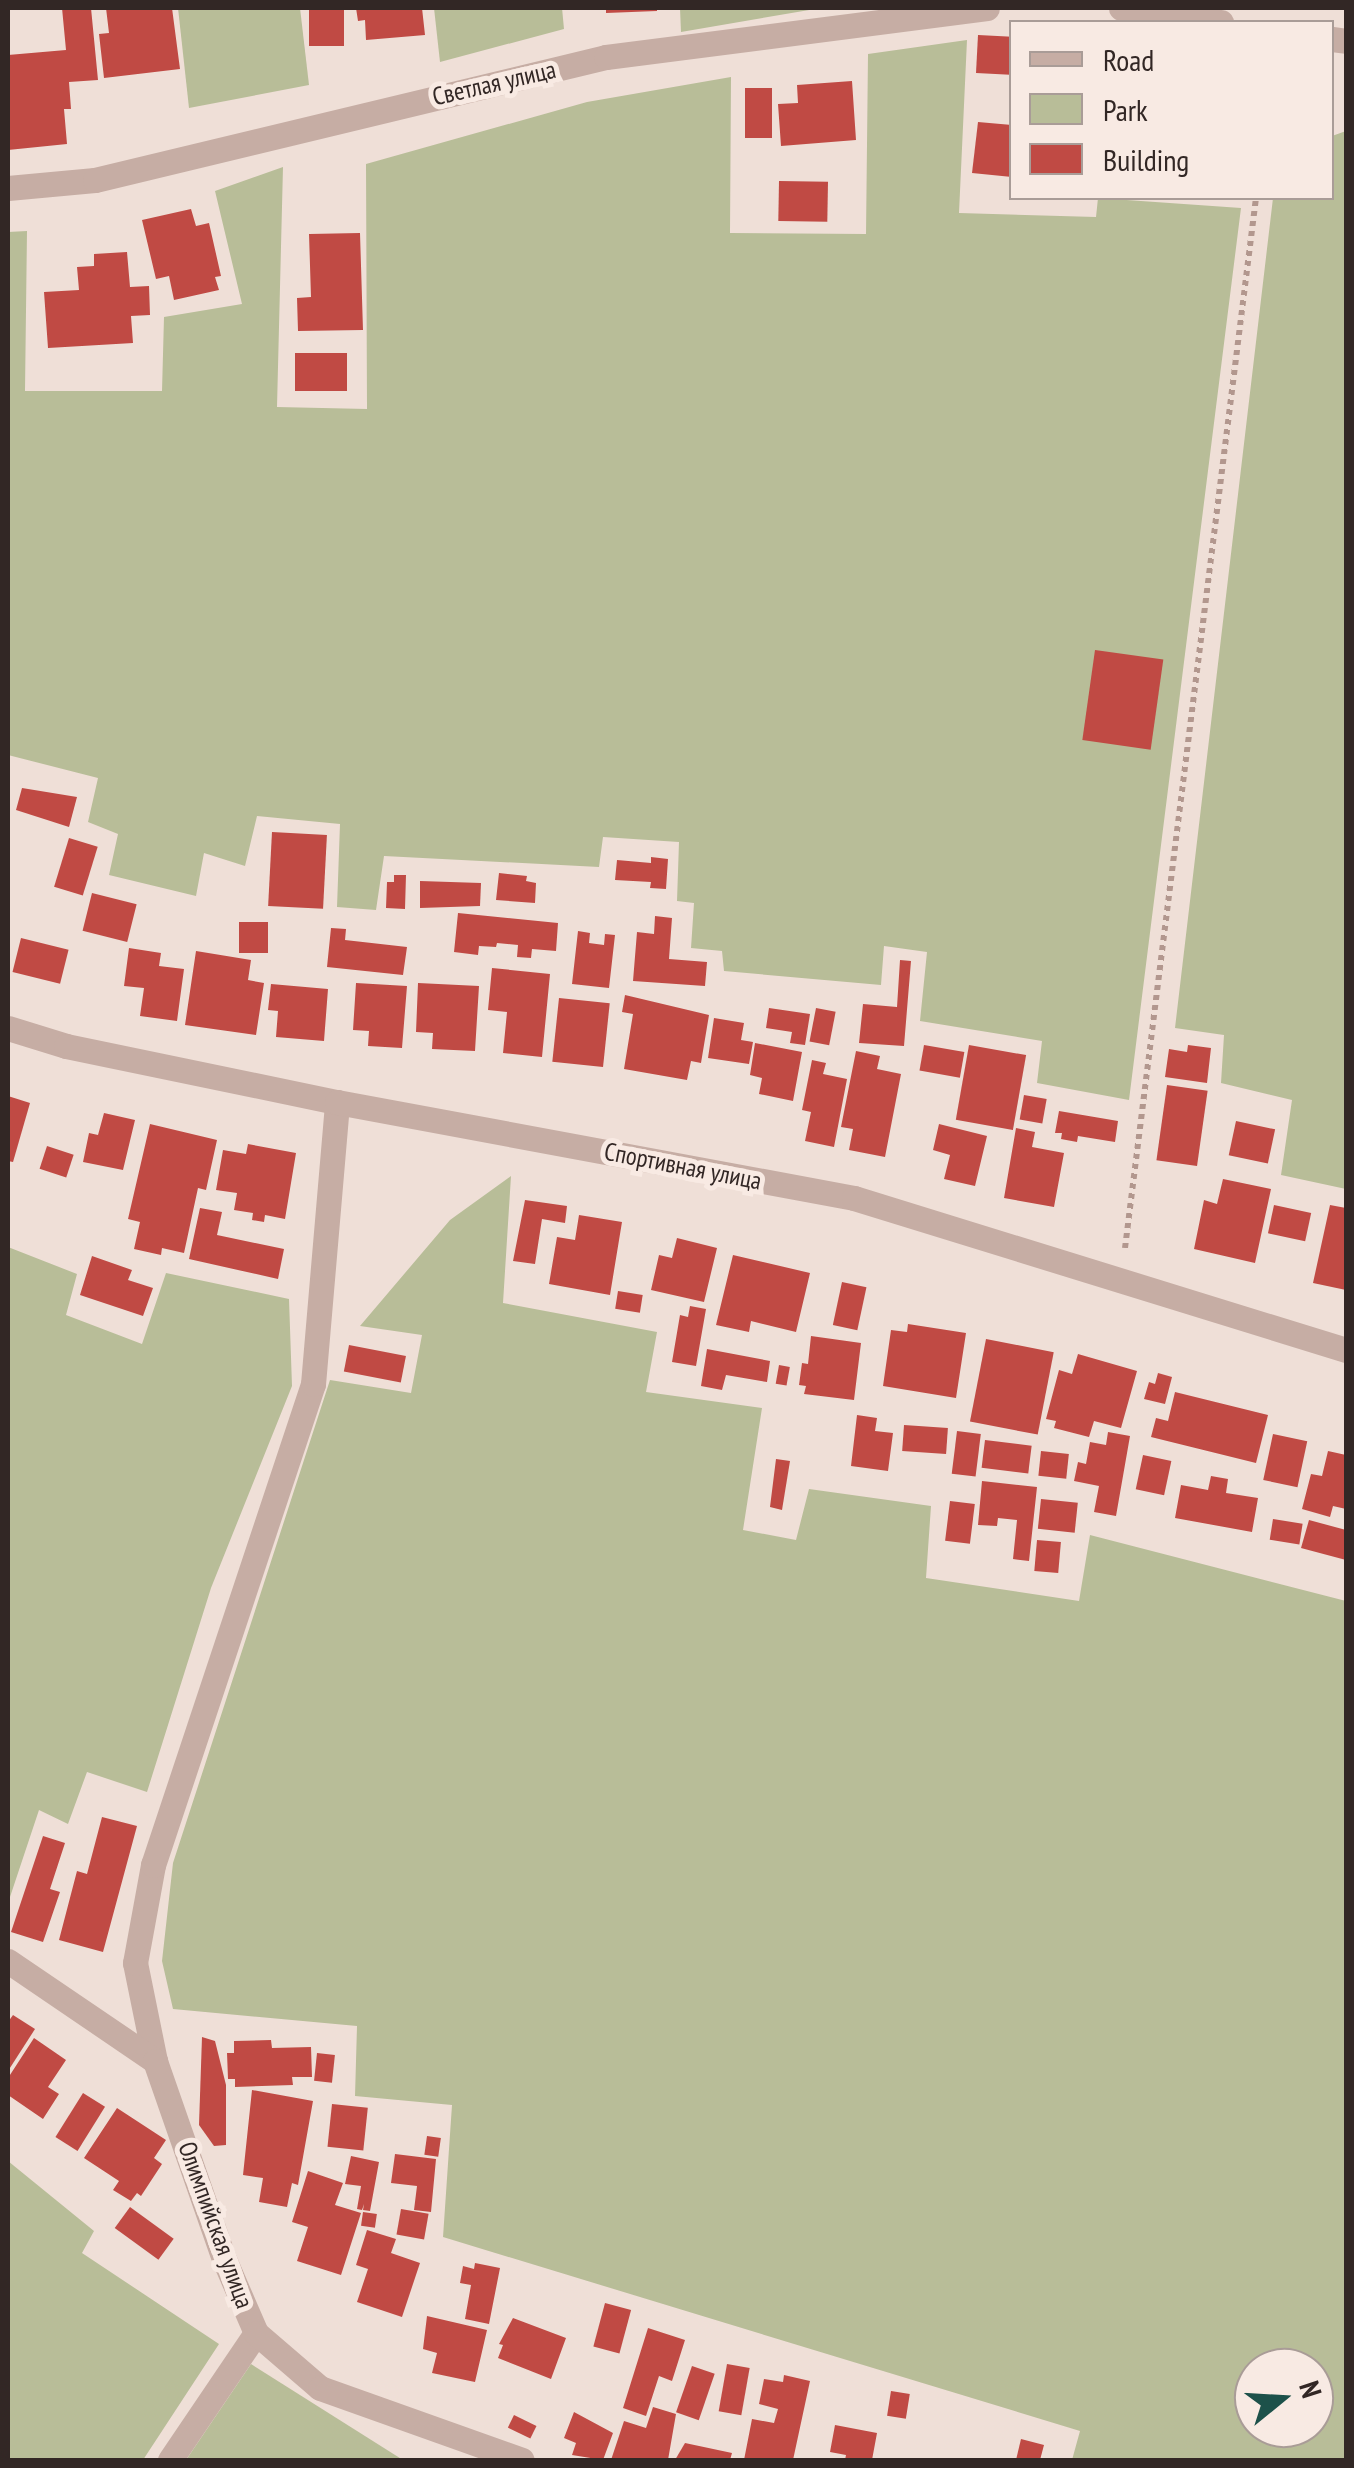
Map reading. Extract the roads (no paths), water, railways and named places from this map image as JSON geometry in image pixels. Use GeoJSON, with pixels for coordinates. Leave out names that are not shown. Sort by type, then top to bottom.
{"type":"FeatureCollection","features":[{"type":"Feature","properties":{"kind":"street","name":"Светлая улица"},"geometry":{"type":"LineString","coordinates":[[8,188],[95,180],[606,57],[987,8]]}},
{"type":"Feature","properties":{"kind":"street"},"geometry":{"type":"LineString","coordinates":[[1121,8],[1206,20]]}},
{"type":"Feature","properties":{"kind":"street","name":"Спортивная улица"},"geometry":{"type":"LineString","coordinates":[[8,1028],[66,1046],[336,1102],[854,1198],[1346,1350]]}},
{"type":"Feature","properties":{"kind":"street","name":"Олимпийская улица"},"geometry":{"type":"LineString","coordinates":[[336,1102],[313,1384],[153,1865],[136,1962],[155,2060],[224,2259],[256,2333],[320,2388],[522,2460]]}},
{"type":"Feature","properties":{"kind":"street"},"geometry":{"type":"LineString","coordinates":[[8,1961],[155,2060]]}},
{"type":"Feature","properties":{"kind":"street"},"geometry":{"type":"LineString","coordinates":[[170,2460],[256,2333]]}}]}
